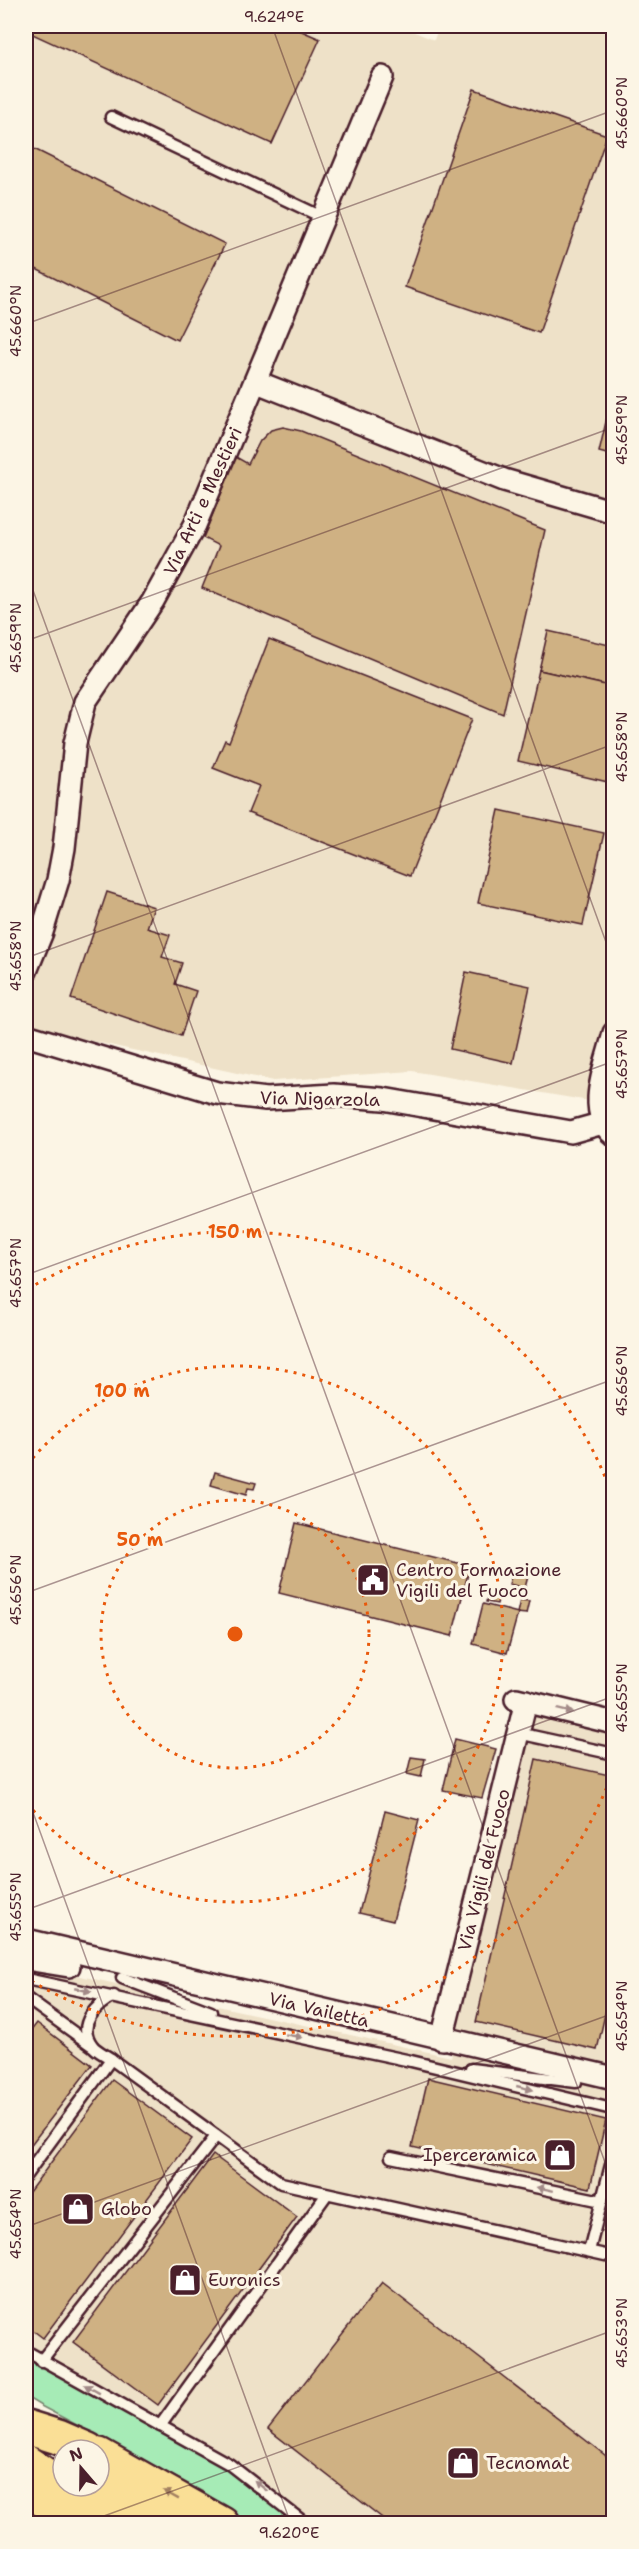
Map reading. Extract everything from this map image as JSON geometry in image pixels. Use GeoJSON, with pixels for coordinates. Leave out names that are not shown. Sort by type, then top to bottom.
{"type":"FeatureCollection","features":[{"type":"Feature","properties":{"kind":"highway"},"geometry":{"type":"LineString","coordinates":[[26,2428],[60,2438]]}},
{"type":"Feature","properties":{"kind":"highway"},"geometry":{"type":"LineString","coordinates":[[26,2428],[51,2445]]}},
{"type":"Feature","properties":{"kind":"highway"},"geometry":{"type":"LineString","coordinates":[[26,2462],[119,2523]]}},
{"type":"Feature","properties":{"kind":"highway"},"geometry":{"type":"LineString","coordinates":[[111,2463],[222,2523]]}},
{"type":"Feature","properties":{"kind":"highway"},"geometry":{"type":"LineString","coordinates":[[111,2485],[170,2523]]}},
{"type":"Feature","properties":{"kind":"highway"},"geometry":{"type":"LineString","coordinates":[[26,2486],[74,2523]]}},
{"type":"Feature","properties":{"kind":"street","name":"Via Arti e Mestieri"},"geometry":{"type":"LineString","coordinates":[[26,971],[45,924],[58,880],[65,840],[75,743],[86,702],[153,602],[186,544],[257,382],[322,217],[382,77]]}},
{"type":"Feature","properties":{"kind":"street"},"geometry":{"type":"LineString","coordinates":[[257,382],[504,480],[614,512]]}},
{"type":"Feature","properties":{"kind":"street"},"geometry":{"type":"LineString","coordinates":[[608,1129],[598,1100],[614,1033]]}},
{"type":"Feature","properties":{"kind":"street","name":"Via Nigarzola"},"geometry":{"type":"LineString","coordinates":[[26,1035],[217,1093],[266,1099],[334,1095],[383,1099],[571,1132],[608,1129]]}},
{"type":"Feature","properties":{"kind":"street","name":"Via Vigili del Fuoco"},"geometry":{"type":"LineString","coordinates":[[442,2039],[518,1733],[521,1700],[614,1723]]}},
{"type":"Feature","properties":{"kind":"street","name":"Via Vailetta"},"geometry":{"type":"LineString","coordinates":[[26,1940],[614,2078]]}},
{"type":"Feature","properties":{"kind":"street","name":"Via Vailetta"},"geometry":{"type":"LineString","coordinates":[[26,1959],[118,1987],[614,2090]]}},
{"type":"Feature","properties":{"kind":"lane"},"geometry":{"type":"LineString","coordinates":[[111,117],[322,217]]}},
{"type":"Feature","properties":{"kind":"lane"},"geometry":{"type":"LineString","coordinates":[[518,1733],[614,1754]]}},
{"type":"Feature","properties":{"kind":"lane"},"geometry":{"type":"LineString","coordinates":[[26,1979],[118,1987],[255,2029],[420,2063],[612,2109],[614,2112]]}},
{"type":"Feature","properties":{"kind":"lane"},"geometry":{"type":"LineString","coordinates":[[118,1987],[255,2029]]}},
{"type":"Feature","properties":{"kind":"lane"},"geometry":{"type":"LineString","coordinates":[[92,2045],[87,2028],[91,2014],[118,1987]]}},
{"type":"Feature","properties":{"kind":"lane"},"geometry":{"type":"LineString","coordinates":[[26,1998],[281,2183],[614,2257]]}},
{"type":"Feature","properties":{"kind":"lane"},"geometry":{"type":"LineString","coordinates":[[26,2175],[111,2059]]}},
{"type":"Feature","properties":{"kind":"lane"},"geometry":{"type":"LineString","coordinates":[[420,2063],[576,2082]]}},
{"type":"Feature","properties":{"kind":"lane"},"geometry":{"type":"LineString","coordinates":[[41,2361],[216,2136]]}},
{"type":"Feature","properties":{"kind":"lane"},"geometry":{"type":"LineString","coordinates":[[590,2251],[614,2153]]}},
{"type":"Feature","properties":{"kind":"lane"},"geometry":{"type":"LineString","coordinates":[[391,2157],[602,2201]]}},
{"type":"Feature","properties":{"kind":"lane"},"geometry":{"type":"LineString","coordinates":[[160,2426],[327,2194]]}},
{"type":"Feature","properties":{"kind":"lane"},"geometry":{"type":"LineString","coordinates":[[26,2351],[244,2474],[306,2523]]}},
{"type":"Feature","properties":{"kind":"shaded area"},"geometry":{"type":"Polygon","coordinates":[[[26,26],[400,26],[434,40],[439,26],[613,26],[613,1105],[412,1071],[273,1081],[69,1036],[26,1024],[26,26]]]}},
{"type":"Feature","properties":{"kind":"shaded area"},"geometry":{"type":"Polygon","coordinates":[[[531,1707],[613,1725],[613,2523],[298,2523],[164,2433],[26,2358],[26,1969],[48,1969],[451,2057],[531,1707]]]}},
{"type":"Feature","properties":{"kind":"green space"},"geometry":{"type":"Polygon","coordinates":[[[26,2358],[216,2462],[298,2523],[248,2523],[205,2493],[111,2443],[111,2438],[101,2438],[26,2397],[26,2358]]]}},
{"type":"Feature","properties":{"kind":"building"},"geometry":{"type":"Polygon","coordinates":[[[31,26],[290,26],[320,39],[272,144],[28,32],[31,26]]]}},
{"type":"Feature","properties":{"kind":"building"},"geometry":{"type":"Polygon","coordinates":[[[474,89],[607,135],[539,333],[405,287],[474,89]]]}},
{"type":"Feature","properties":{"kind":"building"},"geometry":{"type":"Polygon","coordinates":[[[26,145],[225,244],[177,340],[26,264],[26,145]]]}},
{"type":"Feature","properties":{"kind":"building"},"geometry":{"type":"Polygon","coordinates":[[[614,387],[614,456],[599,452],[614,387]]]}},
{"type":"Feature","properties":{"kind":"building"},"geometry":{"type":"Polygon","coordinates":[[[283,427],[301,431],[545,530],[503,714],[202,588],[219,546],[203,538],[236,457],[248,464],[260,441],[271,430],[283,427]]]}},
{"type":"Feature","properties":{"kind":"building"},"geometry":{"type":"Polygon","coordinates":[[[548,631],[614,646],[614,687],[539,670],[548,631]]]}},
{"type":"Feature","properties":{"kind":"building"},"geometry":{"type":"Polygon","coordinates":[[[269,639],[472,719],[410,876],[248,813],[259,786],[213,768],[225,740],[229,742],[269,639]]]}},
{"type":"Feature","properties":{"kind":"building"},"geometry":{"type":"Polygon","coordinates":[[[539,670],[614,687],[612,783],[518,761],[539,670]]]}},
{"type":"Feature","properties":{"kind":"building"},"geometry":{"type":"Polygon","coordinates":[[[499,810],[604,833],[583,925],[478,903],[499,810]]]}},
{"type":"Feature","properties":{"kind":"building"},"geometry":{"type":"Polygon","coordinates":[[[107,892],[154,907],[147,928],[170,935],[162,957],[182,963],[175,984],[196,991],[181,1036],[71,999],[107,892]]]}},
{"type":"Feature","properties":{"kind":"building"},"geometry":{"type":"Polygon","coordinates":[[[466,972],[530,986],[513,1063],[450,1049],[466,972]]]}},
{"type":"Feature","properties":{"kind":"building"},"geometry":{"type":"Polygon","coordinates":[[[215,1472],[256,1483],[254,1489],[248,1488],[246,1495],[211,1485],[215,1472]]]}},
{"type":"Feature","properties":{"kind":"building"},"geometry":{"type":"Polygon","coordinates":[[[296,1523],[470,1566],[452,1636],[279,1593],[296,1523]]]}},
{"type":"Feature","properties":{"kind":"building"},"geometry":{"type":"Polygon","coordinates":[[[487,1567],[502,1570],[500,1577],[485,1574],[487,1567]]]}},
{"type":"Feature","properties":{"kind":"building"},"geometry":{"type":"Polygon","coordinates":[[[513,1569],[529,1572],[525,1588],[509,1584],[513,1569]]]}},
{"type":"Feature","properties":{"kind":"building"},"geometry":{"type":"Polygon","coordinates":[[[488,1594],[499,1596],[497,1604],[486,1602],[488,1594]]]}},
{"type":"Feature","properties":{"kind":"building"},"geometry":{"type":"Polygon","coordinates":[[[520,1600],[529,1601],[526,1614],[517,1613],[520,1600]]]}},
{"type":"Feature","properties":{"kind":"building"},"geometry":{"type":"Polygon","coordinates":[[[483,1604],[518,1613],[507,1653],[473,1644],[483,1604]]]}},
{"type":"Feature","properties":{"kind":"building"},"geometry":{"type":"Polygon","coordinates":[[[455,1739],[496,1749],[482,1798],[443,1790],[455,1739]]]}},
{"type":"Feature","properties":{"kind":"building"},"geometry":{"type":"Polygon","coordinates":[[[411,1757],[425,1759],[421,1777],[407,1774],[411,1757]]]}},
{"type":"Feature","properties":{"kind":"building"},"geometry":{"type":"Polygon","coordinates":[[[536,1759],[614,1776],[614,1974],[597,2050],[476,2022],[536,1759]]]}},
{"type":"Feature","properties":{"kind":"building"},"geometry":{"type":"Polygon","coordinates":[[[385,1811],[419,1820],[393,1921],[359,1913],[385,1811]]]}},
{"type":"Feature","properties":{"kind":"building"},"geometry":{"type":"Polygon","coordinates":[[[37,2023],[92,2065],[26,2151],[26,2037],[37,2023]]]}},
{"type":"Feature","properties":{"kind":"building"},"geometry":{"type":"Polygon","coordinates":[[[428,2078],[606,2120],[590,2188],[412,2147],[428,2078]]]}},
{"type":"Feature","properties":{"kind":"building"},"geometry":{"type":"Polygon","coordinates":[[[112,2080],[192,2139],[43,2338],[26,2325],[26,2196],[112,2080]]]}},
{"type":"Feature","properties":{"kind":"building"},"geometry":{"type":"Polygon","coordinates":[[[213,2155],[297,2217],[158,2405],[73,2342],[213,2155]]]}},
{"type":"Feature","properties":{"kind":"building"},"geometry":{"type":"Polygon","coordinates":[[[382,2283],[614,2462],[614,2524],[390,2524],[268,2429],[382,2283]]]}},
{"type":"Feature","properties":{"kind":"place","name":"Centro Formazione Vigili del Fuoco"},"geometry":{"type":"Point","coordinates":[373,1580]}},
{"type":"Feature","properties":{"kind":"place","name":"Iperceramica"},"geometry":{"type":"Point","coordinates":[560,2155]}},
{"type":"Feature","properties":{"kind":"place","name":"Globo"},"geometry":{"type":"Point","coordinates":[78,2209]}},
{"type":"Feature","properties":{"kind":"place","name":"Euronics"},"geometry":{"type":"Point","coordinates":[185,2280]}},
{"type":"Feature","properties":{"kind":"place","name":"Tecnomat"},"geometry":{"type":"Point","coordinates":[463,2463]}}]}
